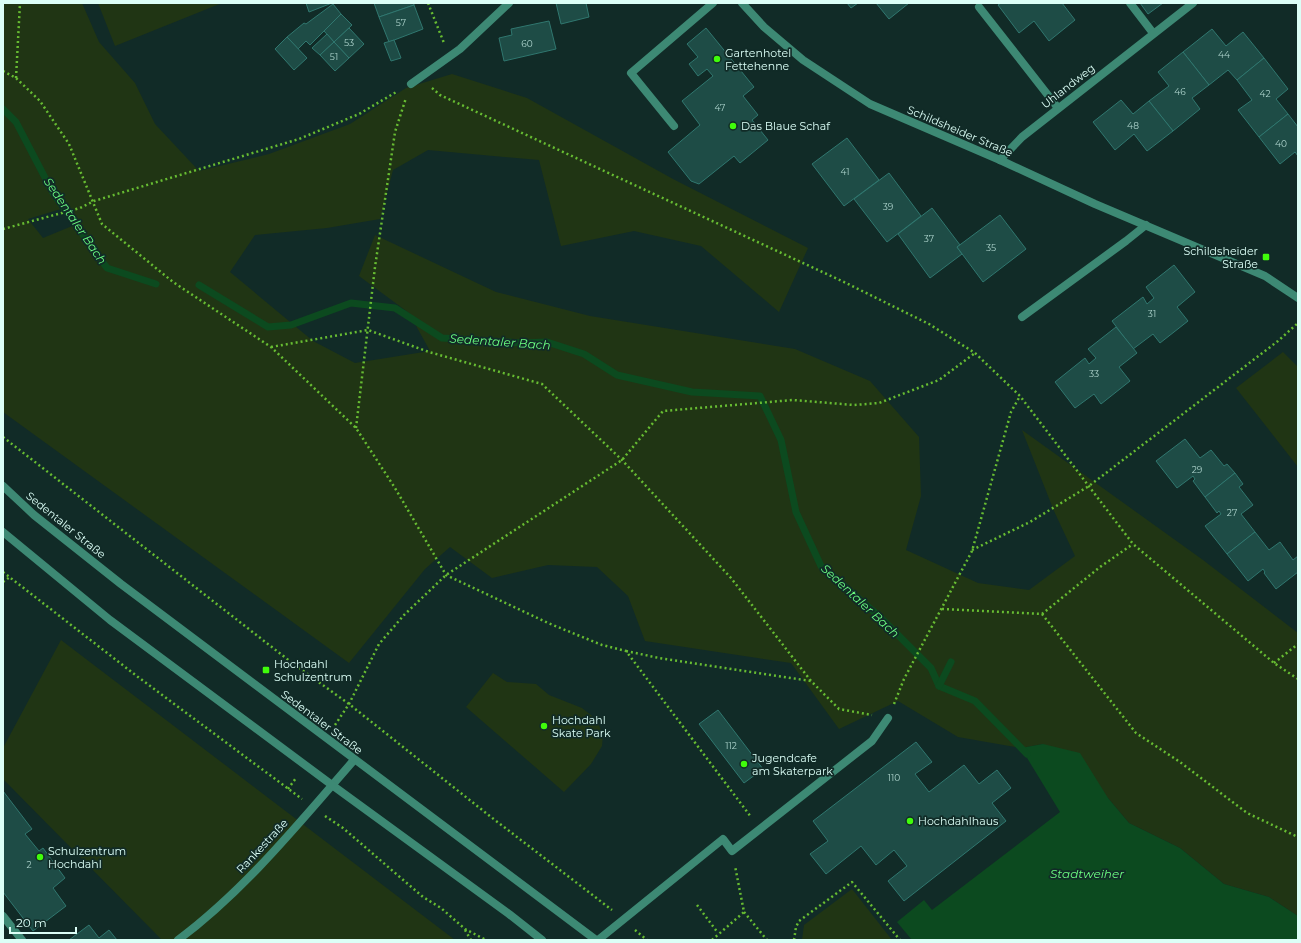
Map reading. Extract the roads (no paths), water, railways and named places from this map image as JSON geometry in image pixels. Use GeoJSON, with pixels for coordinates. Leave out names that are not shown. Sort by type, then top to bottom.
{"type":"FeatureCollection","features":[{"type":"Feature","properties":{"kind":"street"},"geometry":{"type":"LineString","coordinates":[[410,84],[460,49],[509,3]]}},
{"type":"Feature","properties":{"kind":"street"},"geometry":{"type":"LineString","coordinates":[[674,126],[631,73],[713,3]]}},
{"type":"Feature","properties":{"kind":"street","name":"Schildsheider Straße"},"geometry":{"type":"LineString","coordinates":[[742,3],[764,27],[803,60],[870,104],[1265,276],[1298,298]]}},
{"type":"Feature","properties":{"kind":"street"},"geometry":{"type":"LineString","coordinates":[[1130,3],[1153,33]]}},
{"type":"Feature","properties":{"kind":"street","name":"Uhlandweg"},"geometry":{"type":"LineString","coordinates":[[1000,160],[1022,137],[1193,3]]}},
{"type":"Feature","properties":{"kind":"street"},"geometry":{"type":"LineString","coordinates":[[979,7],[1058,108]]}},
{"type":"Feature","properties":{"kind":"street"},"geometry":{"type":"LineString","coordinates":[[1022,317],[1146,225]]}},
{"type":"Feature","properties":{"kind":"street","name":"Sedentaler Straße"},"geometry":{"type":"LineString","coordinates":[[3,486],[34,515],[121,584],[354,760],[597,940]]}},
{"type":"Feature","properties":{"kind":"street"},"geometry":{"type":"LineString","coordinates":[[3,532],[110,620],[509,914],[542,940]]}},
{"type":"Feature","properties":{"kind":"street"},"geometry":{"type":"LineString","coordinates":[[597,940],[723,839],[732,851],[872,741],[888,718]]}},
{"type":"Feature","properties":{"kind":"street","name":"Rankestraße"},"geometry":{"type":"LineString","coordinates":[[178,940],[198,925],[234,892],[313,808],[354,760]]}},
{"type":"Feature","properties":{"kind":"street"},"geometry":{"type":"LineString","coordinates":[[3,916],[22,940]]}},
{"type":"Feature","properties":{"kind":"water","name":"Stadtweiher"},"geometry":{"type":"Polygon","coordinates":[[[1043,744],[1080,753],[1108,798],[1129,823],[1180,848],[1224,884],[1269,897],[1298,916],[1298,940],[912,940],[897,922],[924,900],[932,910],[1060,812],[1021,748],[1043,744]]]}},
{"type":"Feature","properties":{"kind":"waterway","name":"Sedentaler Bach"},"geometry":{"type":"LineString","coordinates":[[3,109],[16,122],[53,193],[107,268],[156,284]]}},
{"type":"Feature","properties":{"kind":"waterway","name":"Sedentaler Bach"},"geometry":{"type":"LineString","coordinates":[[199,285],[268,327],[291,325],[351,303],[395,308],[442,338],[522,343],[547,342],[584,354],[617,375],[692,392],[760,396],[781,440],[796,512],[821,566],[881,618],[931,668],[939,686],[975,701],[1027,754]]}},
{"type":"Feature","properties":{"kind":"waterway"},"geometry":{"type":"LineString","coordinates":[[939,686],[951,662]]}},
{"type":"Feature","properties":{"kind":"place","name":"Gartenhotel Fettehenne"},"geometry":{"type":"Point","coordinates":[717,59]}},
{"type":"Feature","properties":{"kind":"place","name":"Das Blaue Schaf"},"geometry":{"type":"Point","coordinates":[733,126]}},
{"type":"Feature","properties":{"kind":"place","name":"Schildsheider Straße"},"geometry":{"type":"Point","coordinates":[1266,257]}},
{"type":"Feature","properties":{"kind":"place","name":"Hochdahl Schulzentrum"},"geometry":{"type":"Point","coordinates":[266,670]}},
{"type":"Feature","properties":{"kind":"place","name":"Hochdahl Skate Park"},"geometry":{"type":"Point","coordinates":[544,726]}},
{"type":"Feature","properties":{"kind":"place","name":"Jugendcafe am Skaterpark"},"geometry":{"type":"Point","coordinates":[744,764]}},
{"type":"Feature","properties":{"kind":"place","name":"Hochdahlhaus"},"geometry":{"type":"Point","coordinates":[910,821]}},
{"type":"Feature","properties":{"kind":"place","name":"Schulzentrum Hochdahl"},"geometry":{"type":"Point","coordinates":[40,857]}}]}
